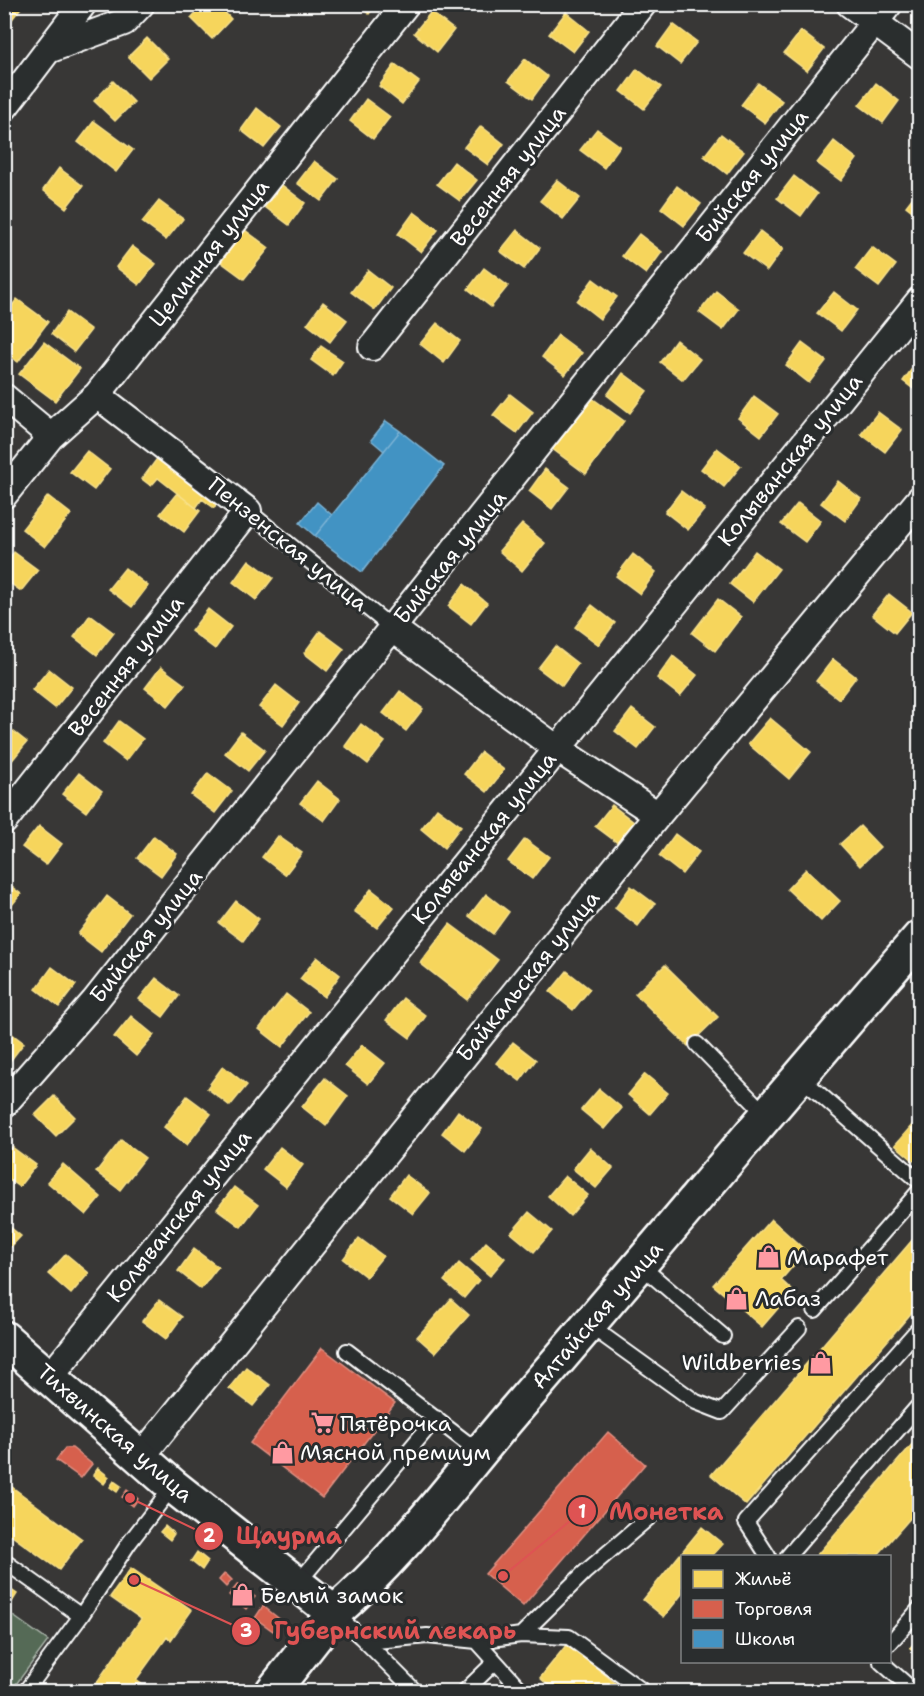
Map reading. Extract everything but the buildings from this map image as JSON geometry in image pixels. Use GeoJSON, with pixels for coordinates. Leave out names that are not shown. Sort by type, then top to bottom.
{"type":"FeatureCollection","features":[{"type":"Feature","properties":{"kind":"main road","name":"Алтайская улица"},"geometry":{"type":"LineString","coordinates":[[273,1692],[334,1613],[366,1586],[400,1548],[765,1114],[920,937]]}},
{"type":"Feature","properties":{"kind":"main road","name":"Тихвинская улица"},"geometry":{"type":"LineString","coordinates":[[4,1338],[173,1486],[334,1613]]}},
{"type":"Feature","properties":{"kind":"street"},"geometry":{"type":"LineString","coordinates":[[4,108],[83,4]]}},
{"type":"Feature","properties":{"kind":"street"},"geometry":{"type":"LineString","coordinates":[[48,50],[123,22],[141,4]]}},
{"type":"Feature","properties":{"kind":"street","name":"Целинная улица"},"geometry":{"type":"LineString","coordinates":[[4,495],[51,436],[96,394],[406,4]]}},
{"type":"Feature","properties":{"kind":"street","name":"Весенняя улица"},"geometry":{"type":"LineString","coordinates":[[372,347],[643,4]]}},
{"type":"Feature","properties":{"kind":"street"},"geometry":{"type":"LineString","coordinates":[[850,4],[882,13],[920,56]]}},
{"type":"Feature","properties":{"kind":"street","name":"Бийская улица"},"geometry":{"type":"LineString","coordinates":[[4,1104],[94,1002],[882,13]]}},
{"type":"Feature","properties":{"kind":"street","name":"Колыванская улица"},"geometry":{"type":"LineString","coordinates":[[50,1377],[920,300]]}},
{"type":"Feature","properties":{"kind":"street","name":"Пензенская улица"},"geometry":{"type":"LineString","coordinates":[[96,394],[248,511]]}},
{"type":"Feature","properties":{"kind":"street"},"geometry":{"type":"LineString","coordinates":[[4,398],[51,436]]}},
{"type":"Feature","properties":{"kind":"street","name":"Байкальская улица"},"geometry":{"type":"LineString","coordinates":[[141,1457],[658,815],[920,499]]}},
{"type":"Feature","properties":{"kind":"street","name":"Весенняя улица"},"geometry":{"type":"LineString","coordinates":[[4,821],[248,511]]}},
{"type":"Feature","properties":{"kind":"street","name":"Пензенская улица"},"geometry":{"type":"LineString","coordinates":[[392,628],[556,748],[658,815]]}},
{"type":"Feature","properties":{"kind":"lane","name":"Пензенская улица"},"geometry":{"type":"LineString","coordinates":[[248,511],[392,628]]}},
{"type":"Feature","properties":{"kind":"lane"},"geometry":{"type":"LineString","coordinates":[[697,1044],[765,1114]]}},
{"type":"Feature","properties":{"kind":"lane"},"geometry":{"type":"LineString","coordinates":[[799,1076],[920,1182]]}},
{"type":"Feature","properties":{"kind":"lane"},"geometry":{"type":"LineString","coordinates":[[815,1310],[920,1190]]}},
{"type":"Feature","properties":{"kind":"lane"},"geometry":{"type":"LineString","coordinates":[[640,1265],[723,1336]]}},
{"type":"Feature","properties":{"kind":"lane"},"geometry":{"type":"LineString","coordinates":[[589,1325],[696,1402],[722,1413],[799,1328]]}},
{"type":"Feature","properties":{"kind":"lane"},"geometry":{"type":"LineString","coordinates":[[767,1555],[746,1522],[920,1327]]}},
{"type":"Feature","properties":{"kind":"lane"},"geometry":{"type":"LineString","coordinates":[[347,1351],[479,1452]]}},
{"type":"Feature","properties":{"kind":"lane"},"geometry":{"type":"LineString","coordinates":[[790,1555],[920,1404]]}},
{"type":"Feature","properties":{"kind":"lane"},"geometry":{"type":"LineString","coordinates":[[297,1584],[436,1418]]}},
{"type":"Feature","properties":{"kind":"lane"},"geometry":{"type":"LineString","coordinates":[[26,1692],[129,1544],[173,1486]]}},
{"type":"Feature","properties":{"kind":"lane"},"geometry":{"type":"LineString","coordinates":[[521,1635],[584,1573],[652,1515]]}},
{"type":"Feature","properties":{"kind":"lane"},"geometry":{"type":"LineString","coordinates":[[4,1561],[81,1616]]}},
{"type":"Feature","properties":{"kind":"lane"},"geometry":{"type":"LineString","coordinates":[[891,1642],[920,1608]]}},
{"type":"Feature","properties":{"kind":"lane","name":"Тихвинская улица"},"geometry":{"type":"LineString","coordinates":[[334,1613],[416,1692]]}},
{"type":"Feature","properties":{"kind":"lane"},"geometry":{"type":"LineString","coordinates":[[366,1642],[428,1636],[477,1641],[521,1635],[569,1637],[644,1692]]}},
{"type":"Feature","properties":{"kind":"lane"},"geometry":{"type":"LineString","coordinates":[[477,1641],[523,1692]]}},
{"type":"Feature","properties":{"kind":"lane"},"geometry":{"type":"LineString","coordinates":[[464,1692],[495,1662]]}},
{"type":"Feature","properties":{"kind":"lane"},"geometry":{"type":"LineString","coordinates":[[882,1663],[915,1692]]}},
{"type":"Feature","properties":{"kind":"green space"},"geometry":{"type":"Polygon","coordinates":[[[9,1613],[48,1641],[11,1691],[5,1691],[5,1619],[9,1613]]]}},
{"type":"Feature","properties":{"kind":"place","name":"Марафет"},"geometry":{"type":"Point","coordinates":[769,1257]}},
{"type":"Feature","properties":{"kind":"place","name":"Лабаз"},"geometry":{"type":"Point","coordinates":[737,1298]}},
{"type":"Feature","properties":{"kind":"place","name":"Wildberries"},"geometry":{"type":"Point","coordinates":[820,1362]}},
{"type":"Feature","properties":{"kind":"place","name":"Пятёрочка"},"geometry":{"type":"Point","coordinates":[322,1423]}},
{"type":"Feature","properties":{"kind":"place","name":"Мясной премиум"},"geometry":{"type":"Point","coordinates":[282,1452]}},
{"type":"Feature","properties":{"kind":"place","name":"Щаурма"},"geometry":{"type":"Point","coordinates":[130,1498]}},
{"type":"Feature","properties":{"kind":"place","name":"Монетка"},"geometry":{"type":"Point","coordinates":[503,1576]}},
{"type":"Feature","properties":{"kind":"place","name":"Губернский лекарь"},"geometry":{"type":"Point","coordinates":[134,1580]}},
{"type":"Feature","properties":{"kind":"place","name":"Белый замок"},"geometry":{"type":"Point","coordinates":[242,1595]}}]}
